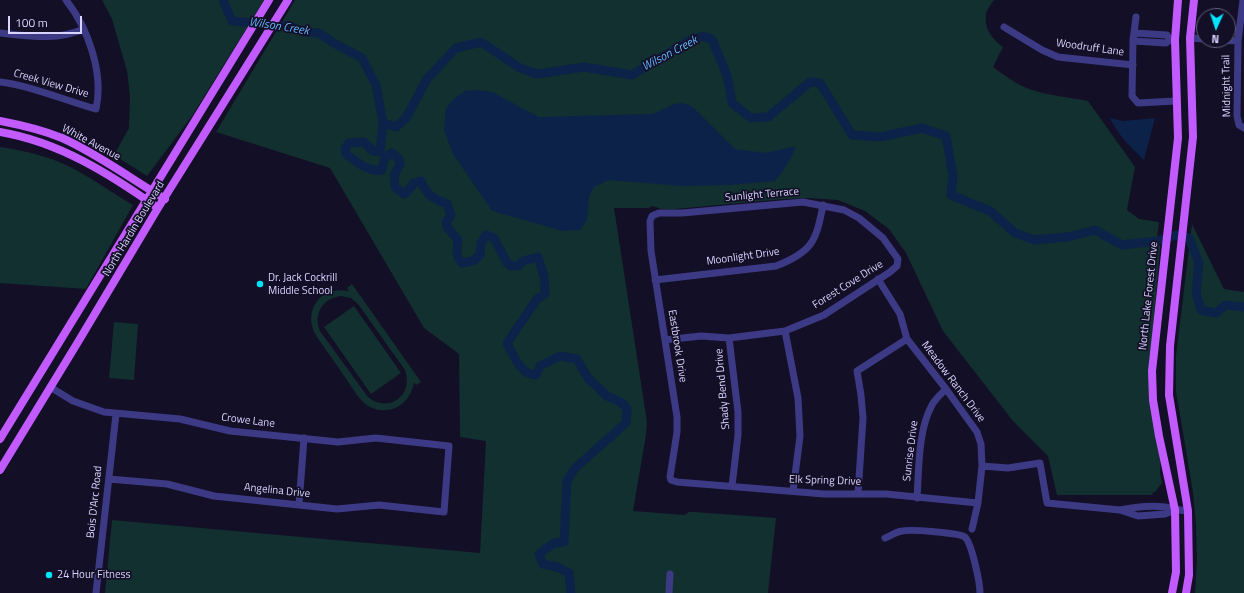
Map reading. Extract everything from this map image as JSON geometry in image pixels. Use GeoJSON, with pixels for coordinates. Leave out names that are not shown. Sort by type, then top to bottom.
{"type":"FeatureCollection","features":[{"type":"Feature","properties":{"kind":"main road","name":"North Hardin Boulevard"},"geometry":{"type":"LineString","coordinates":[[0,439],[269,0]]}},
{"type":"Feature","properties":{"kind":"main road","name":"North Hardin Boulevard"},"geometry":{"type":"LineString","coordinates":[[0,470],[158,208],[288,0]]}},
{"type":"Feature","properties":{"kind":"main road","name":"North Lake Forest Drive"},"geometry":{"type":"LineString","coordinates":[[1172,593],[1176,572],[1175,510],[1153,400],[1152,371],[1178,138],[1172,40],[1178,0]]}},
{"type":"Feature","properties":{"kind":"main road"},"geometry":{"type":"LineString","coordinates":[[1186,593],[1189,575],[1188,511],[1169,395],[1170,346],[1192,137],[1190,38],[1194,0]]}},
{"type":"Feature","properties":{"kind":"main road"},"geometry":{"type":"LineString","coordinates":[[1172,40],[1190,38]]}},
{"type":"Feature","properties":{"kind":"main road","name":"White Avenue"},"geometry":{"type":"LineString","coordinates":[[0,122],[30,127],[62,138],[92,154],[151,191],[165,198]]}},
{"type":"Feature","properties":{"kind":"main road"},"geometry":{"type":"LineString","coordinates":[[0,132],[32,139],[58,148],[89,165],[158,208]]}},
{"type":"Feature","properties":{"kind":"main road"},"geometry":{"type":"LineString","coordinates":[[37,379],[50,387]]}},
{"type":"Feature","properties":{"kind":"street"},"geometry":{"type":"LineString","coordinates":[[0,33],[53,37],[70,34],[84,29],[66,0]]}},
{"type":"Feature","properties":{"kind":"street","name":"Midnight Trail"},"geometry":{"type":"LineString","coordinates":[[1241,127],[1237,116],[1238,42],[1242,0]]}},
{"type":"Feature","properties":{"kind":"street"},"geometry":{"type":"LineString","coordinates":[[1136,17],[1133,41],[1132,96],[1138,102],[1176,101]]}},
{"type":"Feature","properties":{"kind":"street","name":"Woodruff Lane"},"geometry":{"type":"LineString","coordinates":[[1004,27],[1042,50],[1058,57],[1133,65]]}},
{"type":"Feature","properties":{"kind":"street","name":"Creek View Drive"},"geometry":{"type":"LineString","coordinates":[[0,82],[32,88],[68,101],[96,108],[98,76],[84,29]]}},
{"type":"Feature","properties":{"kind":"street"},"geometry":{"type":"LineString","coordinates":[[1133,41],[1166,43],[1172,40],[1167,35],[1134,33]]}},
{"type":"Feature","properties":{"kind":"street"},"geometry":{"type":"LineString","coordinates":[[1190,38],[1196,38]]}},
{"type":"Feature","properties":{"kind":"street","name":"Sunlight Terrace"},"geometry":{"type":"LineString","coordinates":[[652,216],[659,212],[682,213],[803,202],[823,205],[844,210],[859,218],[883,238],[898,259],[898,262]]}},
{"type":"Feature","properties":{"kind":"street","name":"Moonlight Drive"},"geometry":{"type":"LineString","coordinates":[[655,280],[776,266],[791,260],[804,253],[812,242],[817,232],[823,205]]}},
{"type":"Feature","properties":{"kind":"street","name":"Eastbrook Drive"},"geometry":{"type":"LineString","coordinates":[[652,216],[650,221],[651,251],[677,417],[677,432],[670,474],[671,480]]}},
{"type":"Feature","properties":{"kind":"street","name":"Forest Cove Drive"},"geometry":{"type":"LineString","coordinates":[[665,340],[701,336],[729,338],[785,331],[824,315],[890,272],[897,266],[898,262]]}},
{"type":"Feature","properties":{"kind":"street","name":"Meadow Ranch Drive"},"geometry":{"type":"LineString","coordinates":[[878,280],[900,314],[907,339],[977,432],[981,444],[982,466],[978,503],[972,529]]}},
{"type":"Feature","properties":{"kind":"street"},"geometry":{"type":"LineString","coordinates":[[785,331],[798,398],[800,436],[793,491]]}},
{"type":"Feature","properties":{"kind":"street","name":"Shady Bend Drive"},"geometry":{"type":"LineString","coordinates":[[729,338],[738,412],[738,435],[732,486]]}},
{"type":"Feature","properties":{"kind":"street"},"geometry":{"type":"LineString","coordinates":[[858,494],[863,418],[857,370],[907,339]]}},
{"type":"Feature","properties":{"kind":"street","name":"Crowe Lane"},"geometry":{"type":"LineString","coordinates":[[50,387],[73,401],[104,412],[180,419],[230,431],[338,442],[376,438],[449,446],[444,512]]}},
{"type":"Feature","properties":{"kind":"street","name":"Sunrise Drive"},"geometry":{"type":"LineString","coordinates":[[917,498],[922,432],[925,418],[932,403],[946,389]]}},
{"type":"Feature","properties":{"kind":"street","name":"Bois D'Arc Road"},"geometry":{"type":"LineString","coordinates":[[96,593],[116,414]]}},
{"type":"Feature","properties":{"kind":"street"},"geometry":{"type":"LineString","coordinates":[[299,504],[304,438]]}},
{"type":"Feature","properties":{"kind":"street"},"geometry":{"type":"LineString","coordinates":[[982,466],[1008,468],[1040,463],[1047,503],[1120,510],[1136,507],[1165,507],[1175,510],[1188,511]]}},
{"type":"Feature","properties":{"kind":"street","name":"Angelina Drive"},"geometry":{"type":"LineString","coordinates":[[109,479],[167,484],[214,496],[337,509],[379,505],[444,512]]}},
{"type":"Feature","properties":{"kind":"street","name":"Elk Spring Drive"},"geometry":{"type":"LineString","coordinates":[[671,480],[677,482],[824,494],[886,494],[978,503]]}},
{"type":"Feature","properties":{"kind":"street"},"geometry":{"type":"LineString","coordinates":[[885,538],[901,531],[946,533],[964,536],[969,542],[980,593]]}},
{"type":"Feature","properties":{"kind":"street"},"geometry":{"type":"LineString","coordinates":[[669,593],[670,574]]}},
{"type":"Feature","properties":{"kind":"green space"},"geometry":{"type":"Polygon","coordinates":[[[102,0],[264,0],[192,116],[147,176],[114,155],[129,128],[130,96],[127,71],[112,19],[102,0]]]}},
{"type":"Feature","properties":{"kind":"green space"},"geometry":{"type":"Polygon","coordinates":[[[295,0],[994,0],[986,14],[986,24],[992,37],[1003,47],[993,67],[1016,83],[1031,90],[1088,101],[1135,167],[1127,210],[1139,219],[1159,222],[1157,239],[1161,238],[1150,361],[1161,456],[1160,473],[1162,483],[1155,492],[1152,493],[1153,495],[1057,495],[1048,456],[1013,421],[943,331],[906,253],[889,229],[865,211],[838,200],[808,198],[675,209],[661,209],[653,206],[648,208],[614,208],[647,422],[633,511],[684,515],[689,512],[694,512],[776,518],[768,593],[105,593],[112,520],[480,553],[486,441],[460,437],[459,354],[424,328],[330,168],[216,132],[295,0]]]}},
{"type":"Feature","properties":{"kind":"green space"},"geometry":{"type":"Polygon","coordinates":[[[0,147],[20,150],[58,161],[76,170],[133,205],[86,289],[0,283],[0,147]]]}},
{"type":"Feature","properties":{"kind":"green space"},"geometry":{"type":"Polygon","coordinates":[[[1192,224],[1224,289],[1244,292],[1244,593],[1195,593],[1197,560],[1193,492],[1176,391],[1176,356],[1192,224]]]}},
{"type":"Feature","properties":{"kind":"green space"},"geometry":{"type":"Polygon","coordinates":[[[352,284],[421,382],[416,385],[414,382],[412,390],[406,400],[394,409],[375,409],[362,401],[317,337],[313,328],[311,318],[312,310],[316,302],[322,296],[330,292],[339,290],[349,291],[347,288],[352,284]],[[341,296],[335,297],[325,303],[319,313],[318,325],[320,331],[368,397],[376,402],[391,403],[403,394],[406,387],[407,379],[405,370],[358,304],[351,298],[341,296]]]}},
{"type":"Feature","properties":{"kind":"green space"},"geometry":{"type":"Polygon","coordinates":[[[354,306],[401,373],[371,394],[324,327],[354,306]]]}},
{"type":"Feature","properties":{"kind":"green space"},"geometry":{"type":"Polygon","coordinates":[[[114,322],[138,324],[134,380],[109,378],[114,322]]]}},
{"type":"Feature","properties":{"kind":"water"},"geometry":{"type":"Polygon","coordinates":[[[479,90],[492,92],[539,117],[653,114],[674,104],[682,103],[689,105],[697,111],[735,149],[765,153],[796,146],[787,165],[775,181],[729,185],[682,186],[609,180],[594,187],[589,197],[587,220],[580,230],[563,231],[492,211],[453,154],[444,130],[446,108],[454,99],[465,91],[479,90]]]}},
{"type":"Feature","properties":{"kind":"water"},"geometry":{"type":"Polygon","coordinates":[[[1110,118],[1123,121],[1155,118],[1144,160],[1125,140],[1110,118]]]}},
{"type":"Feature","properties":{"kind":"waterway","name":"Wilson Creek"},"geometry":{"type":"LineString","coordinates":[[223,0],[232,21],[289,26],[304,32],[319,33],[332,42],[362,58],[376,85],[383,123],[396,127],[406,118],[427,79],[456,48],[481,42],[520,68],[537,74],[584,67],[632,75],[690,40],[703,36],[712,39],[727,76],[732,103],[751,118],[768,117],[810,82],[820,83],[852,135],[880,137],[922,128],[946,136],[953,176],[951,195],[990,211],[1015,233],[1035,240],[1067,237],[1095,230],[1122,245],[1157,241],[1176,235],[1189,238],[1199,263],[1196,293],[1201,310],[1216,313],[1226,305],[1244,307]]}},
{"type":"Feature","properties":{"kind":"waterway"},"geometry":{"type":"LineString","coordinates":[[383,123],[380,152],[373,151],[364,142],[349,143],[345,148],[346,154],[363,166],[372,170],[382,170],[385,157],[392,153],[399,159],[400,164],[394,176],[395,187],[404,194],[414,183],[421,181],[431,196],[447,204],[451,215],[446,222],[448,228],[458,240],[457,255],[462,263],[473,261],[480,255],[481,243],[486,235],[494,238],[507,263],[511,266],[518,266],[523,261],[538,257],[544,276],[545,294],[537,299],[507,343],[521,368],[530,374],[536,375],[540,366],[560,356],[577,359],[588,378],[607,396],[622,403],[627,409],[626,423],[574,469],[567,481],[564,542],[554,543],[539,554],[543,564],[557,567],[569,573],[571,593]]}},
{"type":"Feature","properties":{"kind":"place","name":"Dr. Jack Cockrill Middle School"},"geometry":{"type":"Point","coordinates":[260,284]}},
{"type":"Feature","properties":{"kind":"place","name":"24 Hour Fitness"},"geometry":{"type":"Point","coordinates":[49,575]}}]}
